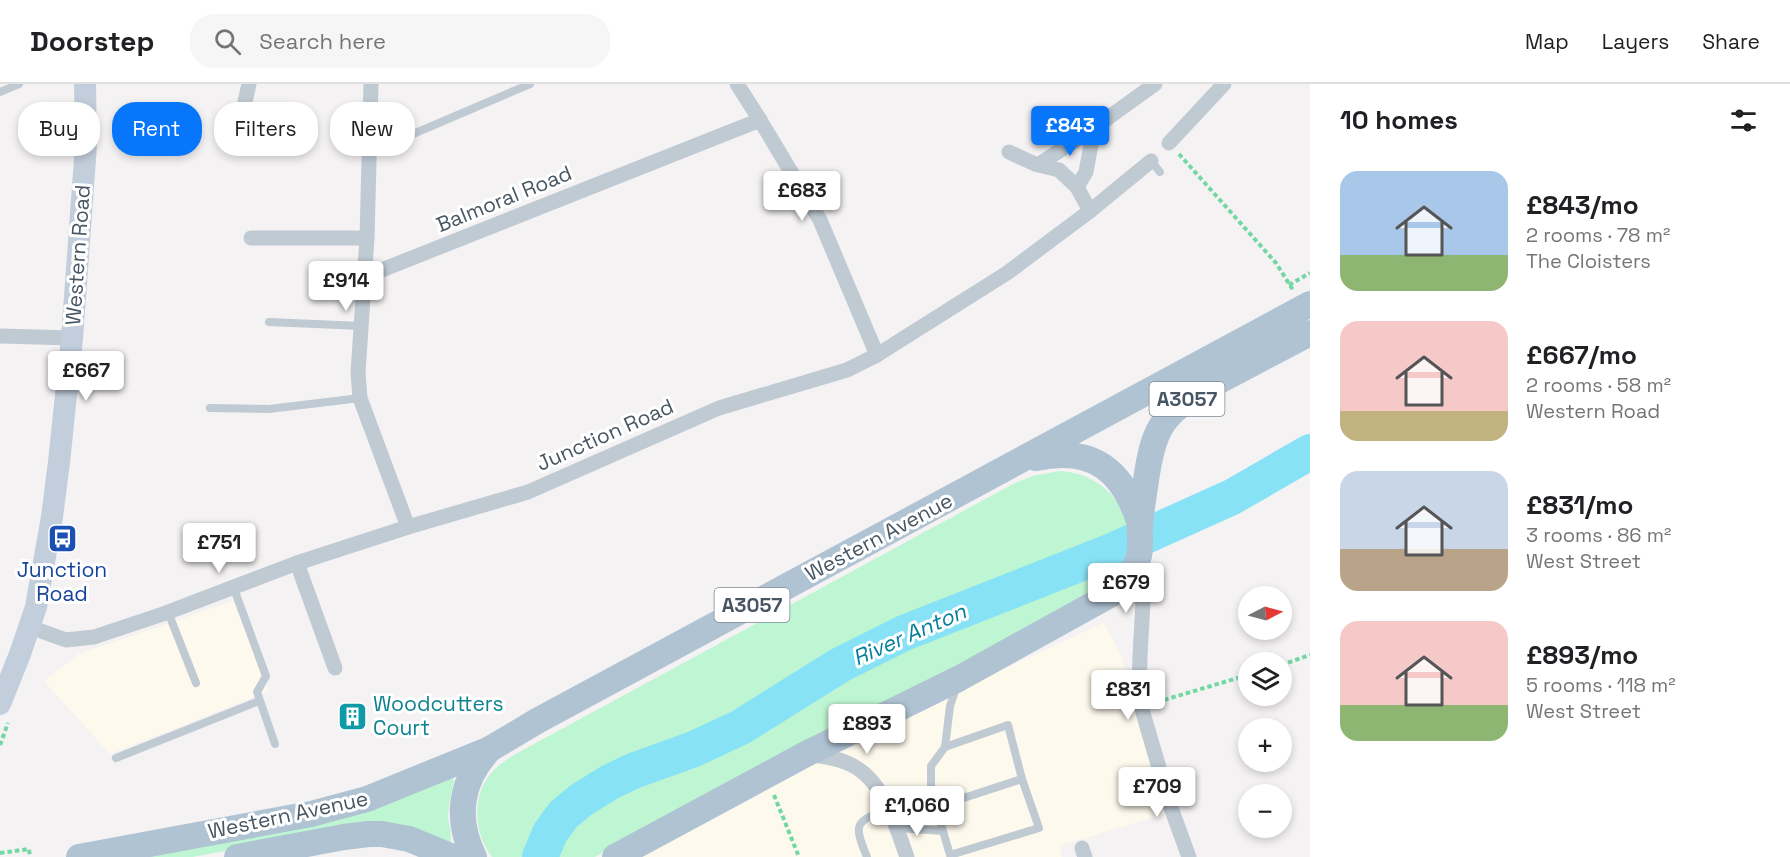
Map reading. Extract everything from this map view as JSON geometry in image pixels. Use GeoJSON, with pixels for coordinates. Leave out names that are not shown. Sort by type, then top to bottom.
{"type":"FeatureCollection","features":[{"type":"Feature","properties":{"kind":"main road","name":"Western Road"},"geometry":{"type":"LineString","coordinates":[[0,704],[30,627],[52,517],[72,338],[86,145],[85,84]]}},
{"type":"Feature","properties":{"kind":"main road","name":"Western Avenue"},"geometry":{"type":"LineString","coordinates":[[79,857],[340,808],[404,785],[490,749],[511,735],[1015,463],[1302,298]]}},
{"type":"Feature","properties":{"kind":"main road","name":"A3057"},"geometry":{"type":"LineString","coordinates":[[615,857],[806,754],[960,678],[1105,599],[1127,578],[1139,544],[1150,453],[1166,418],[1187,399],[1202,390],[1310,333]]}},
{"type":"Feature","properties":{"kind":"main road","name":"Western Avenue"},"geometry":{"type":"LineString","coordinates":[[1015,463],[1058,454],[1070,454],[1102,466],[1121,482],[1135,508],[1139,544]]}},
{"type":"Feature","properties":{"kind":"main road","name":"Western Avenue"},"geometry":{"type":"LineString","coordinates":[[474,857],[465,835],[463,804],[472,770],[490,749]]}},
{"type":"Feature","properties":{"kind":"main road","name":"Western Avenue"},"geometry":{"type":"LineString","coordinates":[[237,857],[318,841],[382,834],[409,839],[453,857]]}},
{"type":"Feature","properties":{"kind":"street"},"geometry":{"type":"LineString","coordinates":[[244,102],[249,84]]}},
{"type":"Feature","properties":{"kind":"street"},"geometry":{"type":"LineString","coordinates":[[371,84],[371,102]]}},
{"type":"Feature","properties":{"kind":"street"},"geometry":{"type":"LineString","coordinates":[[737,84],[820,220],[877,355]]}},
{"type":"Feature","properties":{"kind":"street"},"geometry":{"type":"LineString","coordinates":[[1038,165],[1155,84]]}},
{"type":"Feature","properties":{"kind":"street"},"geometry":{"type":"LineString","coordinates":[[1172,147],[1224,84]]}},
{"type":"Feature","properties":{"kind":"street","name":"Balmoral Road"},"geometry":{"type":"LineString","coordinates":[[364,277],[760,120]]}},
{"type":"Feature","properties":{"kind":"street"},"geometry":{"type":"LineString","coordinates":[[1077,186],[1086,172],[1094,128]]}},
{"type":"Feature","properties":{"kind":"street"},"geometry":{"type":"LineString","coordinates":[[1009,152],[1038,165],[1059,170],[1077,186],[1090,211]]}},
{"type":"Feature","properties":{"kind":"street"},"geometry":{"type":"LineString","coordinates":[[370,156],[358,373],[360,398],[408,526]]}},
{"type":"Feature","properties":{"kind":"street","name":"Junction Road"},"geometry":{"type":"LineString","coordinates":[[30,627],[66,640],[94,637],[408,526],[528,492],[719,408],[847,370],[877,355],[1007,273],[1155,166]]}},
{"type":"Feature","properties":{"kind":"street"},"geometry":{"type":"LineString","coordinates":[[251,238],[367,238]]}},
{"type":"Feature","properties":{"kind":"street"},"geometry":{"type":"LineString","coordinates":[[0,336],[72,338]]}},
{"type":"Feature","properties":{"kind":"street"},"geometry":{"type":"LineString","coordinates":[[1139,544],[1143,598],[1139,667],[1140,697],[1170,805],[1188,857]]}},
{"type":"Feature","properties":{"kind":"street"},"geometry":{"type":"LineString","coordinates":[[297,564],[335,668]]}},
{"type":"Feature","properties":{"kind":"street"},"geometry":{"type":"LineString","coordinates":[[806,754],[842,760],[864,772],[872,780],[897,828],[907,857]]}},
{"type":"Feature","properties":{"kind":"street"},"geometry":{"type":"LineString","coordinates":[[290,857],[318,841]]}},
{"type":"Feature","properties":{"kind":"lane"},"geometry":{"type":"LineString","coordinates":[[0,92],[19,84]]}},
{"type":"Feature","properties":{"kind":"lane"},"geometry":{"type":"LineString","coordinates":[[415,133],[530,84]]}},
{"type":"Feature","properties":{"kind":"lane"},"geometry":{"type":"LineString","coordinates":[[269,322],[361,326]]}},
{"type":"Feature","properties":{"kind":"lane"},"geometry":{"type":"LineString","coordinates":[[210,408],[269,409],[360,398]]}},
{"type":"Feature","properties":{"kind":"lane"},"geometry":{"type":"LineString","coordinates":[[233,586],[266,676],[257,692],[275,744]]}},
{"type":"Feature","properties":{"kind":"lane"},"geometry":{"type":"LineString","coordinates":[[168,612],[196,683]]}},
{"type":"Feature","properties":{"kind":"lane"},"geometry":{"type":"LineString","coordinates":[[945,747],[1008,724],[1022,779],[1040,828],[950,856],[931,786],[931,766],[945,747],[950,706],[960,678]]}},
{"type":"Feature","properties":{"kind":"lane"},"geometry":{"type":"LineString","coordinates":[[116,758],[259,701]]}},
{"type":"Feature","properties":{"kind":"lane"},"geometry":{"type":"LineString","coordinates":[[936,807],[1022,779]]}},
{"type":"Feature","properties":{"kind":"lane"},"geometry":{"type":"LineString","coordinates":[[867,857],[858,832],[860,822],[888,809]]}},
{"type":"Feature","properties":{"kind":"lane"},"geometry":{"type":"LineString","coordinates":[[897,828],[943,831]]}},
{"type":"Feature","properties":{"kind":"path"},"geometry":{"type":"LineString","coordinates":[[1172,147],[1276,263],[1289,285],[1302,298]]}},
{"type":"Feature","properties":{"kind":"path"},"geometry":{"type":"LineString","coordinates":[[1289,285],[1310,273]]}},
{"type":"Feature","properties":{"kind":"path"},"geometry":{"type":"LineString","coordinates":[[1292,662],[1309,658]]}},
{"type":"Feature","properties":{"kind":"path"},"geometry":{"type":"LineString","coordinates":[[1156,702],[1238,678]]}},
{"type":"Feature","properties":{"kind":"path"},"geometry":{"type":"LineString","coordinates":[[773,795],[799,857]]}},
{"type":"Feature","properties":{"kind":"path"},"geometry":{"type":"LineString","coordinates":[[0,853],[29,849],[30,857]]}},
{"type":"Feature","properties":{"kind":"shaded area"},"geometry":{"type":"Polygon","coordinates":[[[233,601],[269,691],[110,754],[44,681],[79,654],[233,601]]]}},
{"type":"Feature","properties":{"kind":"shaded area"},"geometry":{"type":"Polygon","coordinates":[[[1103,623],[1121,655],[1168,813],[1059,846],[1062,857],[641,857],[840,745],[1103,623]]]}},
{"type":"Feature","properties":{"kind":"green space"},"geometry":{"type":"Polygon","coordinates":[[[1060,471],[1089,478],[1111,495],[1120,507],[1128,534],[1127,550],[1118,572],[1110,583],[933,678],[821,732],[643,828],[595,857],[492,857],[485,847],[478,823],[479,799],[488,776],[506,760],[1013,484],[1032,476],[1060,471]]]}},
{"type":"Feature","properties":{"kind":"green space"},"geometry":{"type":"Polygon","coordinates":[[[452,777],[454,781],[448,815],[450,844],[280,841],[192,857],[136,857],[452,777]]]}},
{"type":"Feature","properties":{"kind":"waterway","name":"River Anton"},"geometry":{"type":"LineString","coordinates":[[540,857],[550,833],[563,815],[581,800],[610,782],[633,771],[694,749],[741,727],[840,665],[904,633],[1112,551],[1232,497],[1310,452]]}},
{"type":"Feature","properties":{"kind":"place","name":"Junction Road"},"geometry":{"type":"Point","coordinates":[62,539]}},
{"type":"Feature","properties":{"kind":"place","name":"Woodcutters Court"},"geometry":{"type":"Point","coordinates":[352,716]}}]}
